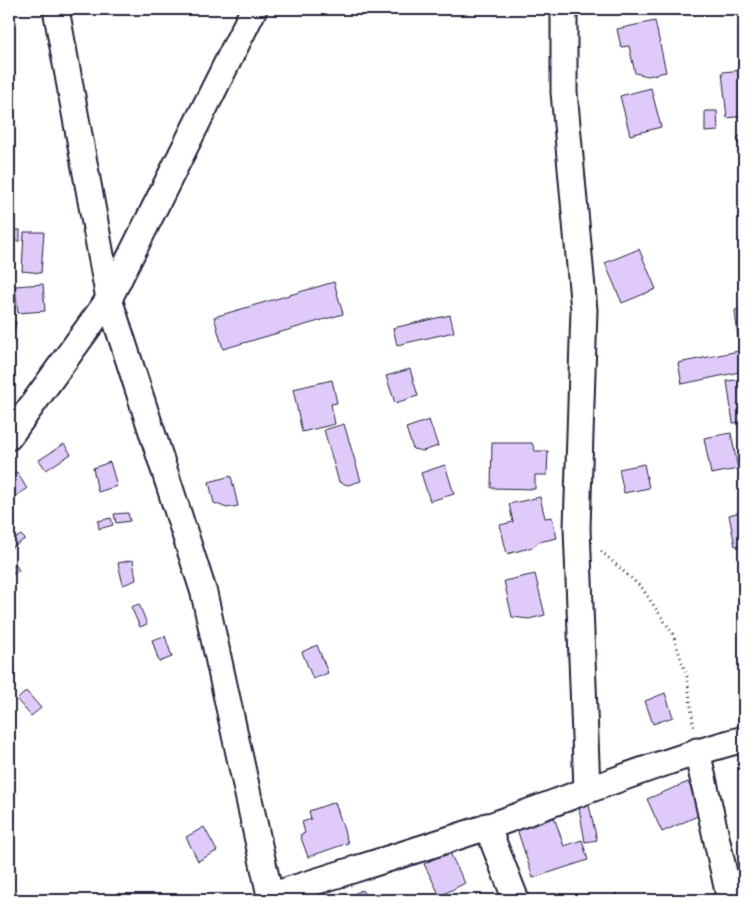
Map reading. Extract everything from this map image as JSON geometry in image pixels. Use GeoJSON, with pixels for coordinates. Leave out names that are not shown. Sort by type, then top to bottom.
{"type":"FeatureCollection","features":[{"type":"Feature","properties":{"kind":"street"},"geometry":{"type":"LineString","coordinates":[[56,9],[109,299],[204,594],[271,898],[487,826],[697,751],[744,739]]}},
{"type":"Feature","properties":{"kind":"street"},"geometry":{"type":"LineString","coordinates":[[9,437],[109,299],[254,9]]}},
{"type":"Feature","properties":{"kind":"street"},"geometry":{"type":"LineString","coordinates":[[564,9],[564,92],[584,310],[577,528],[587,789]]}},
{"type":"Feature","properties":{"kind":"street"},"geometry":{"type":"LineString","coordinates":[[697,751],[730,900]]}},
{"type":"Feature","properties":{"kind":"street"},"geometry":{"type":"LineString","coordinates":[[487,826],[516,900]]}},
{"type":"Feature","properties":{"kind":"path"},"geometry":{"type":"LineString","coordinates":[[577,528],[642,588],[673,634],[687,677],[697,751]]}},
{"type":"Feature","properties":{"kind":"building"},"geometry":{"type":"Polygon","coordinates":[[[655,21],[666,72],[648,76],[635,73],[629,46],[621,47],[617,29],[655,21]]]}},
{"type":"Feature","properties":{"kind":"building"},"geometry":{"type":"Polygon","coordinates":[[[744,70],[744,116],[727,118],[722,72],[744,70]]]}},
{"type":"Feature","properties":{"kind":"building"},"geometry":{"type":"Polygon","coordinates":[[[651,88],[661,127],[630,135],[620,96],[651,88]]]}},
{"type":"Feature","properties":{"kind":"building"},"geometry":{"type":"Polygon","coordinates":[[[705,111],[717,111],[718,131],[705,132],[705,111]]]}},
{"type":"Feature","properties":{"kind":"building"},"geometry":{"type":"Polygon","coordinates":[[[738,136],[744,136],[744,169],[743,146],[738,144],[738,136]]]}},
{"type":"Feature","properties":{"kind":"building"},"geometry":{"type":"Polygon","coordinates":[[[9,230],[20,230],[20,241],[9,241],[9,230]]]}},
{"type":"Feature","properties":{"kind":"building"},"geometry":{"type":"Polygon","coordinates":[[[24,232],[44,232],[41,273],[22,271],[24,232]]]}},
{"type":"Feature","properties":{"kind":"building"},"geometry":{"type":"Polygon","coordinates":[[[639,249],[656,289],[622,303],[605,263],[639,249]]]}},
{"type":"Feature","properties":{"kind":"building"},"geometry":{"type":"Polygon","coordinates":[[[334,282],[343,314],[223,349],[214,317],[334,282]]]}},
{"type":"Feature","properties":{"kind":"building"},"geometry":{"type":"Polygon","coordinates":[[[43,284],[45,311],[18,313],[15,286],[43,284]]]}},
{"type":"Feature","properties":{"kind":"building"},"geometry":{"type":"Polygon","coordinates":[[[744,309],[744,338],[738,339],[735,310],[744,309]]]}},
{"type":"Feature","properties":{"kind":"building"},"geometry":{"type":"Polygon","coordinates":[[[450,315],[454,332],[397,345],[393,328],[450,315]]]}},
{"type":"Feature","properties":{"kind":"building"},"geometry":{"type":"Polygon","coordinates":[[[9,320],[16,322],[15,329],[9,328],[9,320]]]}},
{"type":"Feature","properties":{"kind":"building"},"geometry":{"type":"Polygon","coordinates":[[[744,350],[744,371],[682,384],[678,363],[744,350]]]}},
{"type":"Feature","properties":{"kind":"building"},"geometry":{"type":"Polygon","coordinates":[[[410,369],[418,396],[395,403],[386,376],[410,369]]]}},
{"type":"Feature","properties":{"kind":"building"},"geometry":{"type":"Polygon","coordinates":[[[744,379],[744,422],[733,423],[727,381],[744,379]]]}},
{"type":"Feature","properties":{"kind":"building"},"geometry":{"type":"Polygon","coordinates":[[[332,380],[337,403],[331,404],[335,424],[302,432],[293,389],[332,380]]]}},
{"type":"Feature","properties":{"kind":"building"},"geometry":{"type":"Polygon","coordinates":[[[429,420],[438,446],[423,451],[413,449],[406,428],[429,420]]]}},
{"type":"Feature","properties":{"kind":"building"},"geometry":{"type":"Polygon","coordinates":[[[344,424],[361,481],[348,485],[339,482],[324,430],[344,424]]]}},
{"type":"Feature","properties":{"kind":"building"},"geometry":{"type":"Polygon","coordinates":[[[731,433],[738,469],[711,474],[704,438],[731,433]]]}},
{"type":"Feature","properties":{"kind":"building"},"geometry":{"type":"Polygon","coordinates":[[[492,443],[532,443],[535,451],[548,451],[547,475],[535,475],[535,489],[491,488],[492,443]]]}},
{"type":"Feature","properties":{"kind":"building"},"geometry":{"type":"Polygon","coordinates":[[[64,444],[71,454],[46,470],[39,460],[64,444]]]}},
{"type":"Feature","properties":{"kind":"building"},"geometry":{"type":"Polygon","coordinates":[[[110,462],[117,486],[98,492],[93,468],[110,462]]]}},
{"type":"Feature","properties":{"kind":"building"},"geometry":{"type":"Polygon","coordinates":[[[644,464],[649,488],[624,493],[619,469],[644,464]]]}},
{"type":"Feature","properties":{"kind":"building"},"geometry":{"type":"Polygon","coordinates":[[[445,465],[454,494],[430,501],[421,473],[445,465]]]}},
{"type":"Feature","properties":{"kind":"building"},"geometry":{"type":"Polygon","coordinates":[[[17,472],[27,489],[14,497],[9,489],[9,477],[17,472]]]}},
{"type":"Feature","properties":{"kind":"building"},"geometry":{"type":"Polygon","coordinates":[[[231,476],[238,506],[227,508],[214,503],[209,482],[231,476]]]}},
{"type":"Feature","properties":{"kind":"building"},"geometry":{"type":"Polygon","coordinates":[[[540,497],[545,518],[552,517],[557,538],[539,542],[533,547],[507,554],[500,525],[513,522],[509,504],[540,497]]]}},
{"type":"Feature","properties":{"kind":"building"},"geometry":{"type":"Polygon","coordinates":[[[744,511],[744,544],[735,546],[729,515],[744,511]]]}},
{"type":"Feature","properties":{"kind":"building"},"geometry":{"type":"Polygon","coordinates":[[[128,513],[130,521],[116,523],[114,514],[128,513]]]}},
{"type":"Feature","properties":{"kind":"building"},"geometry":{"type":"Polygon","coordinates":[[[111,518],[113,525],[99,529],[98,521],[111,518]]]}},
{"type":"Feature","properties":{"kind":"building"},"geometry":{"type":"Polygon","coordinates":[[[21,535],[25,539],[11,548],[9,542],[21,535]]]}},
{"type":"Feature","properties":{"kind":"building"},"geometry":{"type":"Polygon","coordinates":[[[133,560],[136,580],[123,585],[118,563],[133,560]]]}},
{"type":"Feature","properties":{"kind":"building"},"geometry":{"type":"Polygon","coordinates":[[[15,563],[19,571],[9,576],[9,566],[15,563]]]}},
{"type":"Feature","properties":{"kind":"building"},"geometry":{"type":"Polygon","coordinates":[[[535,574],[545,615],[529,619],[512,617],[504,581],[535,574]]]}},
{"type":"Feature","properties":{"kind":"building"},"geometry":{"type":"Polygon","coordinates":[[[139,604],[147,624],[140,627],[131,607],[139,604]]]}},
{"type":"Feature","properties":{"kind":"building"},"geometry":{"type":"Polygon","coordinates":[[[165,636],[172,657],[159,662],[152,640],[165,636]]]}},
{"type":"Feature","properties":{"kind":"building"},"geometry":{"type":"Polygon","coordinates":[[[317,645],[328,673],[313,679],[302,652],[317,645]]]}},
{"type":"Feature","properties":{"kind":"building"},"geometry":{"type":"Polygon","coordinates":[[[26,691],[41,708],[31,716],[17,700],[26,691]]]}},
{"type":"Feature","properties":{"kind":"building"},"geometry":{"type":"Polygon","coordinates":[[[665,693],[673,717],[653,724],[645,701],[665,693]]]}},
{"type":"Feature","properties":{"kind":"building"},"geometry":{"type":"Polygon","coordinates":[[[688,782],[702,814],[662,832],[647,799],[688,782]]]}},
{"type":"Feature","properties":{"kind":"building"},"geometry":{"type":"Polygon","coordinates":[[[588,801],[597,840],[585,842],[578,802],[588,801]]]}},
{"type":"Feature","properties":{"kind":"building"},"geometry":{"type":"Polygon","coordinates":[[[335,802],[348,843],[308,857],[300,835],[305,833],[302,822],[311,819],[309,811],[335,802]]]}},
{"type":"Feature","properties":{"kind":"building"},"geometry":{"type":"Polygon","coordinates":[[[554,817],[564,846],[582,840],[588,860],[533,878],[517,829],[554,817]]]}},
{"type":"Feature","properties":{"kind":"building"},"geometry":{"type":"Polygon","coordinates":[[[204,827],[217,851],[198,861],[186,837],[204,827]]]}},
{"type":"Feature","properties":{"kind":"building"},"geometry":{"type":"Polygon","coordinates":[[[449,851],[465,883],[440,896],[424,864],[449,851]]]}},
{"type":"Feature","properties":{"kind":"building"},"geometry":{"type":"Polygon","coordinates":[[[362,890],[368,900],[346,900],[346,898],[362,890]]]}},
{"type":"Feature","properties":{"kind":"building"},"geometry":{"type":"Polygon","coordinates":[[[617,893],[620,900],[607,900],[607,899],[617,893]]]}}]}
